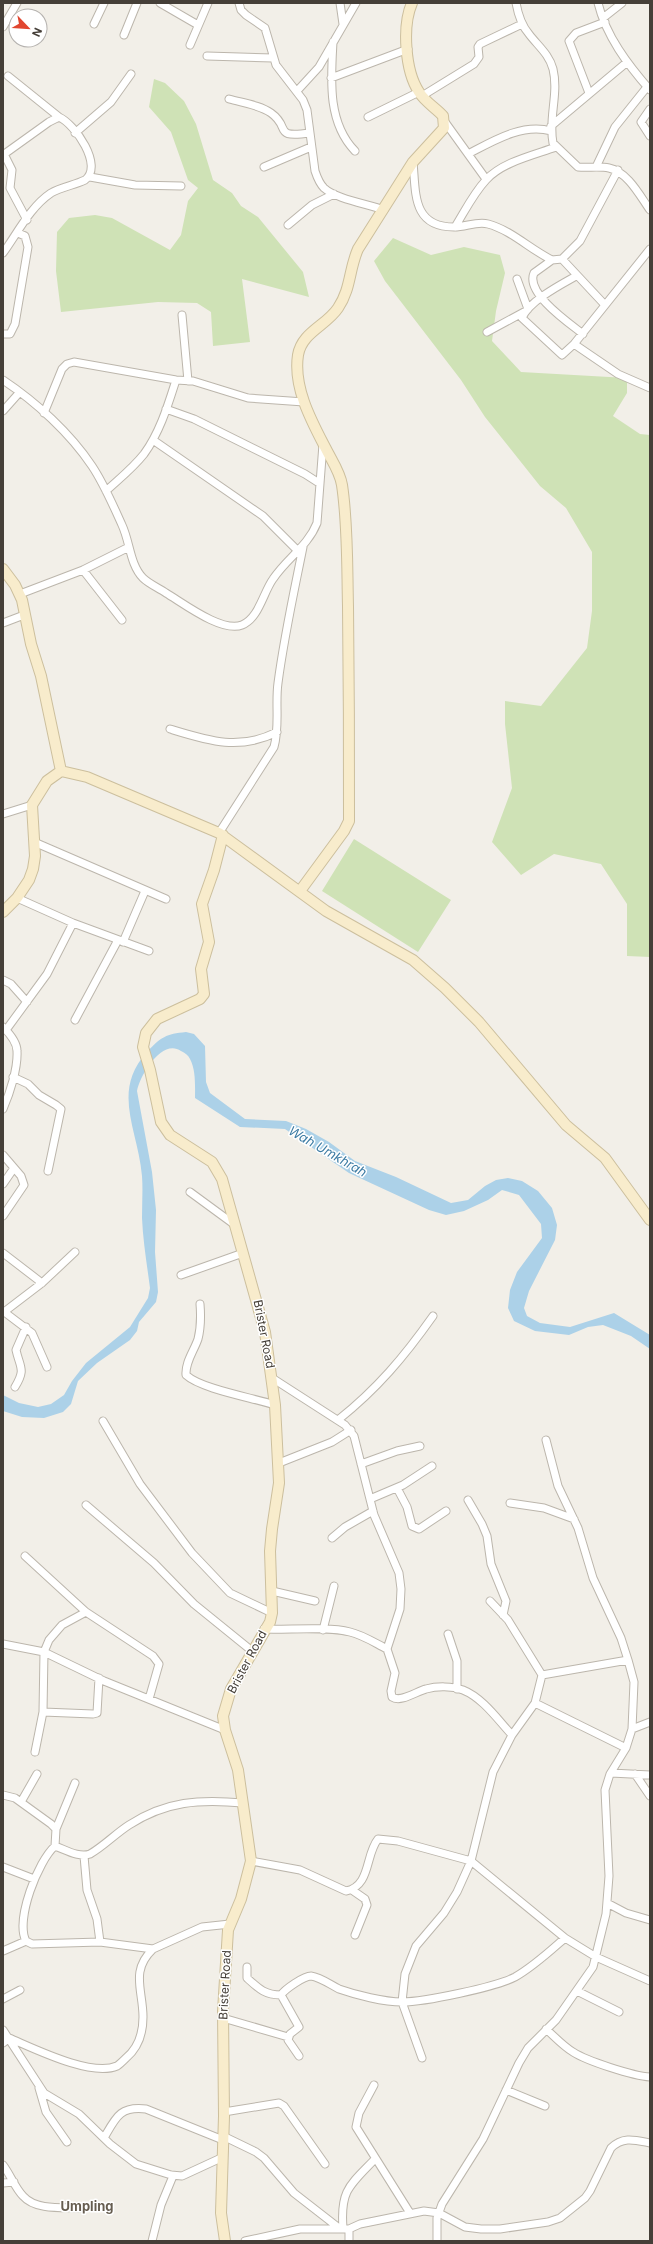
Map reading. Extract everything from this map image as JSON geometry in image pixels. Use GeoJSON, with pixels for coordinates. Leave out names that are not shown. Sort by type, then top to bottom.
{"type":"FeatureCollection","features":[{"type":"Feature","properties":{"kind":"street"},"geometry":{"type":"LineString","coordinates":[[3,27],[16,3]]}},
{"type":"Feature","properties":{"kind":"street"},"geometry":{"type":"LineString","coordinates":[[94,24],[104,3]]}},
{"type":"Feature","properties":{"kind":"street"},"geometry":{"type":"LineString","coordinates":[[124,35],[137,3]]}},
{"type":"Feature","properties":{"kind":"street"},"geometry":{"type":"LineString","coordinates":[[160,3],[198,25]]}},
{"type":"Feature","properties":{"kind":"street"},"geometry":{"type":"LineString","coordinates":[[190,45],[208,3]]}},
{"type":"Feature","properties":{"kind":"street"},"geometry":{"type":"LineString","coordinates":[[239,3],[241,10],[265,28],[276,65],[297,91],[306,110],[315,172],[324,188],[331,195],[382,214]]}},
{"type":"Feature","properties":{"kind":"street"},"geometry":{"type":"LineString","coordinates":[[340,3],[343,24]]}},
{"type":"Feature","properties":{"kind":"street"},"geometry":{"type":"LineString","coordinates":[[297,91],[313,76],[356,3]]}},
{"type":"Feature","properties":{"kind":"street"},"geometry":{"type":"LineString","coordinates":[[412,3],[406,24],[408,49],[411,67],[421,94],[443,116],[445,122],[486,179]]}},
{"type":"Feature","properties":{"kind":"street"},"geometry":{"type":"LineString","coordinates":[[516,3],[522,24],[529,35],[547,56],[553,70],[555,84],[551,129],[553,143],[578,167],[596,167],[618,170],[650,210]]}},
{"type":"Feature","properties":{"kind":"street"},"geometry":{"type":"LineString","coordinates":[[596,167],[615,127],[648,88],[626,63],[604,20],[598,3]]}},
{"type":"Feature","properties":{"kind":"street"},"geometry":{"type":"LineString","coordinates":[[589,93],[569,41],[576,33],[604,20],[622,3]]}},
{"type":"Feature","properties":{"kind":"street"},"geometry":{"type":"LineString","coordinates":[[368,117],[421,94],[474,64],[479,57],[478,47],[480,44],[522,24]]}},
{"type":"Feature","properties":{"kind":"street"},"geometry":{"type":"LineString","coordinates":[[333,42],[331,78],[338,124],[343,135],[355,151]]}},
{"type":"Feature","properties":{"kind":"street"},"geometry":{"type":"LineString","coordinates":[[331,78],[408,49]]}},
{"type":"Feature","properties":{"kind":"street"},"geometry":{"type":"LineString","coordinates":[[207,56],[273,58]]}},
{"type":"Feature","properties":{"kind":"street"},"geometry":{"type":"LineString","coordinates":[[468,154],[510,134],[531,129],[551,129],[589,93],[626,63]]}},
{"type":"Feature","properties":{"kind":"street"},"geometry":{"type":"LineString","coordinates":[[75,133],[111,102],[131,74]]}},
{"type":"Feature","properties":{"kind":"street"},"geometry":{"type":"LineString","coordinates":[[8,76],[68,123],[89,154],[92,171],[90,177]]}},
{"type":"Feature","properties":{"kind":"street"},"geometry":{"type":"LineString","coordinates":[[229,99],[256,106],[271,113],[285,133],[290,135],[310,133]]}},
{"type":"Feature","properties":{"kind":"street"},"geometry":{"type":"LineString","coordinates":[[650,109],[641,122],[650,136]]}},
{"type":"Feature","properties":{"kind":"street"},"geometry":{"type":"LineString","coordinates":[[27,220],[10,188],[12,170],[4,154],[49,122],[59,117]]}},
{"type":"Feature","properties":{"kind":"street"},"geometry":{"type":"LineString","coordinates":[[300,890],[344,831],[349,821],[350,716],[347,566],[342,484],[338,471],[323,444],[304,402],[297,372],[300,348],[314,330],[338,309],[348,290],[353,259],[413,162],[440,133],[445,122]]}},
{"type":"Feature","properties":{"kind":"street"},"geometry":{"type":"LineString","coordinates":[[264,167],[311,147]]}},
{"type":"Feature","properties":{"kind":"street"},"geometry":{"type":"LineString","coordinates":[[455,227],[486,179],[502,168],[556,147]]}},
{"type":"Feature","properties":{"kind":"street"},"geometry":{"type":"LineString","coordinates":[[413,162],[416,201],[420,211],[426,218],[435,223],[455,227],[487,223],[552,260]]}},
{"type":"Feature","properties":{"kind":"street"},"geometry":{"type":"LineString","coordinates":[[583,334],[541,299],[532,277],[537,270],[552,260],[562,259],[580,241],[618,170]]}},
{"type":"Feature","properties":{"kind":"street"},"geometry":{"type":"LineString","coordinates":[[3,253],[35,209],[52,193],[90,177],[135,185],[181,186]]}},
{"type":"Feature","properties":{"kind":"street"},"geometry":{"type":"LineString","coordinates":[[288,225],[319,201],[331,195]]}},
{"type":"Feature","properties":{"kind":"street"},"geometry":{"type":"LineString","coordinates":[[3,334],[10,334],[15,324],[28,247],[25,236],[18,233]]}},
{"type":"Feature","properties":{"kind":"street"},"geometry":{"type":"LineString","coordinates":[[517,279],[526,311],[522,318],[524,322],[562,355],[566,354],[583,334],[650,249]]}},
{"type":"Feature","properties":{"kind":"street"},"geometry":{"type":"LineString","coordinates":[[562,259],[576,276],[605,305]]}},
{"type":"Feature","properties":{"kind":"street"},"geometry":{"type":"LineString","coordinates":[[487,332],[526,311],[541,299],[576,276]]}},
{"type":"Feature","properties":{"kind":"street"},"geometry":{"type":"LineString","coordinates":[[182,315],[188,380]]}},
{"type":"Feature","properties":{"kind":"street"},"geometry":{"type":"LineString","coordinates":[[574,344],[618,374],[650,388]]}},
{"type":"Feature","properties":{"kind":"street"},"geometry":{"type":"LineString","coordinates":[[44,413],[62,369],[67,364],[74,362],[176,380],[188,380],[206,384],[248,398],[304,402]]}},
{"type":"Feature","properties":{"kind":"street"},"geometry":{"type":"LineString","coordinates":[[3,380],[44,413],[92,466],[123,527],[135,566],[144,579],[203,616],[231,626],[241,626],[255,615],[273,579],[288,559],[308,542],[317,523],[323,444]]}},
{"type":"Feature","properties":{"kind":"street"},"geometry":{"type":"LineString","coordinates":[[106,491],[135,463],[153,440],[166,410],[176,380]]}},
{"type":"Feature","properties":{"kind":"street"},"geometry":{"type":"LineString","coordinates":[[3,411],[20,393]]}},
{"type":"Feature","properties":{"kind":"street"},"geometry":{"type":"LineString","coordinates":[[166,410],[194,419],[305,474],[319,483]]}},
{"type":"Feature","properties":{"kind":"street"},"geometry":{"type":"LineString","coordinates":[[153,440],[263,516],[301,549]]}},
{"type":"Feature","properties":{"kind":"street"},"geometry":{"type":"LineString","coordinates":[[20,594],[83,570],[130,547]]}},
{"type":"Feature","properties":{"kind":"street"},"geometry":{"type":"LineString","coordinates":[[221,834],[274,747],[277,732],[277,690],[281,658],[301,549]]}},
{"type":"Feature","properties":{"kind":"street"},"geometry":{"type":"LineString","coordinates":[[3,569],[20,594],[24,615],[41,676],[61,770]]}},
{"type":"Feature","properties":{"kind":"street"},"geometry":{"type":"LineString","coordinates":[[83,570],[122,620]]}},
{"type":"Feature","properties":{"kind":"street"},"geometry":{"type":"LineString","coordinates":[[3,623],[24,615]]}},
{"type":"Feature","properties":{"kind":"street"},"geometry":{"type":"LineString","coordinates":[[170,729],[208,740],[239,743],[256,741],[277,732]]}},
{"type":"Feature","properties":{"kind":"street"},"geometry":{"type":"LineString","coordinates":[[61,770],[87,776],[221,834],[300,890],[326,911],[413,960],[445,988],[479,1022],[555,1114],[605,1158],[650,1220]]}},
{"type":"Feature","properties":{"kind":"street"},"geometry":{"type":"LineString","coordinates":[[3,912],[17,898],[29,880],[33,869],[35,856],[32,805],[47,781],[61,770]]}},
{"type":"Feature","properties":{"kind":"street"},"geometry":{"type":"LineString","coordinates":[[3,814],[32,805]]}},
{"type":"Feature","properties":{"kind":"street","name":"Brister Road"},"geometry":{"type":"LineString","coordinates":[[221,834],[214,870],[202,899],[202,911],[209,942],[201,969],[204,994],[200,999],[158,1020],[150,1026],[143,1040],[143,1047],[150,1070],[161,1122],[170,1135],[212,1162],[222,1179],[265,1332],[276,1405],[280,1463],[279,1483],[272,1529],[272,1613],[270,1622],[230,1689],[223,1716],[225,1730],[238,1770],[251,1861],[241,1899],[230,1924],[223,2018],[224,2112],[221,2213],[225,2241]]}},
{"type":"Feature","properties":{"kind":"street"},"geometry":{"type":"LineString","coordinates":[[34,842],[166,899]]}},
{"type":"Feature","properties":{"kind":"street"},"geometry":{"type":"LineString","coordinates":[[75,1020],[121,941],[145,890]]}},
{"type":"Feature","properties":{"kind":"street"},"geometry":{"type":"LineString","coordinates":[[17,898],[73,923],[149,951]]}},
{"type":"Feature","properties":{"kind":"street"},"geometry":{"type":"LineString","coordinates":[[3,1109],[13,1077],[17,1051],[12,1038],[4,1029],[48,974],[73,923]]}},
{"type":"Feature","properties":{"kind":"street"},"geometry":{"type":"LineString","coordinates":[[3,980],[11,984],[27,1002]]}},
{"type":"Feature","properties":{"kind":"street"},"geometry":{"type":"LineString","coordinates":[[13,1077],[28,1084],[39,1095],[56,1104],[61,1109],[48,1171]]}},
{"type":"Feature","properties":{"kind":"street"},"geometry":{"type":"LineString","coordinates":[[3,1155],[22,1176],[24,1185],[4,1212]]}},
{"type":"Feature","properties":{"kind":"street"},"geometry":{"type":"LineString","coordinates":[[3,1184],[14,1168]]}},
{"type":"Feature","properties":{"kind":"street"},"geometry":{"type":"LineString","coordinates":[[190,1192],[235,1225]]}},
{"type":"Feature","properties":{"kind":"street"},"geometry":{"type":"LineString","coordinates":[[47,1367],[37,1342],[26,1327],[4,1311],[42,1282],[75,1252]]}},
{"type":"Feature","properties":{"kind":"street"},"geometry":{"type":"LineString","coordinates":[[3,1253],[42,1282]]}},
{"type":"Feature","properties":{"kind":"street"},"geometry":{"type":"LineString","coordinates":[[181,1275],[243,1253]]}},
{"type":"Feature","properties":{"kind":"street"},"geometry":{"type":"LineString","coordinates":[[200,1304],[201,1324],[198,1339],[187,1366],[186,1375],[191,1379],[210,1386],[276,1405]]}},
{"type":"Feature","properties":{"kind":"street"},"geometry":{"type":"LineString","coordinates":[[338,1420],[363,1400],[396,1366],[433,1316]]}},
{"type":"Feature","properties":{"kind":"street"},"geometry":{"type":"LineString","coordinates":[[15,1387],[21,1378],[22,1368],[16,1350],[26,1327]]}},
{"type":"Feature","properties":{"kind":"street"},"geometry":{"type":"LineString","coordinates":[[272,1378],[338,1420],[351,1430],[373,1510],[399,1573],[401,1589],[400,1609],[387,1649],[395,1673],[391,1691],[392,1697],[395,1699],[427,1688],[457,1689],[479,1700],[512,1735]]}},
{"type":"Feature","properties":{"kind":"street"},"geometry":{"type":"LineString","coordinates":[[104,1421],[140,1484],[192,1553],[230,1593],[272,1613]]}},
{"type":"Feature","properties":{"kind":"street"},"geometry":{"type":"LineString","coordinates":[[280,1463],[332,1442],[351,1430]]}},
{"type":"Feature","properties":{"kind":"street"},"geometry":{"type":"LineString","coordinates":[[437,2241],[439,2213],[442,2204],[483,2139],[528,2048],[556,2020],[588,1976],[596,1957],[606,1914],[609,1876],[605,1790],[611,1773],[626,1748],[632,1729],[634,1682],[628,1660],[621,1638],[593,1578],[574,1519],[558,1486],[546,1440]]}},
{"type":"Feature","properties":{"kind":"street"},"geometry":{"type":"LineString","coordinates":[[361,1464],[397,1451],[420,1446]]}},
{"type":"Feature","properties":{"kind":"street"},"geometry":{"type":"LineString","coordinates":[[370,1499],[397,1488],[432,1466]]}},
{"type":"Feature","properties":{"kind":"street"},"geometry":{"type":"LineString","coordinates":[[397,1488],[407,1507],[412,1526],[415,1528],[419,1529],[446,1511]]}},
{"type":"Feature","properties":{"kind":"street"},"geometry":{"type":"LineString","coordinates":[[468,1500],[487,1536],[491,1564],[506,1601],[503,1615]]}},
{"type":"Feature","properties":{"kind":"street"},"geometry":{"type":"LineString","coordinates":[[510,1503],[544,1508],[574,1519]]}},
{"type":"Feature","properties":{"kind":"street"},"geometry":{"type":"LineString","coordinates":[[86,1505],[154,1563],[194,1604],[252,1651]]}},
{"type":"Feature","properties":{"kind":"street"},"geometry":{"type":"LineString","coordinates":[[332,1538],[345,1527],[373,1510]]}},
{"type":"Feature","properties":{"kind":"street"},"geometry":{"type":"LineString","coordinates":[[25,1556],[86,1612],[156,1660],[159,1664],[158,1673],[150,1699]]}},
{"type":"Feature","properties":{"kind":"street"},"geometry":{"type":"LineString","coordinates":[[323,1630],[334,1586]]}},
{"type":"Feature","properties":{"kind":"street"},"geometry":{"type":"LineString","coordinates":[[272,1591],[314,1601]]}},
{"type":"Feature","properties":{"kind":"street"},"geometry":{"type":"LineString","coordinates":[[422,2058],[402,2002],[405,1974],[410,1958],[416,1946],[452,1902],[471,1860],[493,1772],[512,1735],[535,1702],[542,1675],[503,1615],[490,1601]]}},
{"type":"Feature","properties":{"kind":"street"},"geometry":{"type":"LineString","coordinates":[[35,1752],[43,1712],[44,1652],[53,1633],[62,1625],[86,1612]]}},
{"type":"Feature","properties":{"kind":"street"},"geometry":{"type":"LineString","coordinates":[[264,1630],[323,1630],[350,1632],[387,1649]]}},
{"type":"Feature","properties":{"kind":"street"},"geometry":{"type":"LineString","coordinates":[[448,1634],[457,1661],[457,1689]]}},
{"type":"Feature","properties":{"kind":"street"},"geometry":{"type":"LineString","coordinates":[[3,1644],[44,1652],[99,1678],[225,1730]]}},
{"type":"Feature","properties":{"kind":"street"},"geometry":{"type":"LineString","coordinates":[[542,1675],[628,1660]]}},
{"type":"Feature","properties":{"kind":"street"},"geometry":{"type":"LineString","coordinates":[[43,1712],[93,1714],[97,1712],[99,1678]]}},
{"type":"Feature","properties":{"kind":"street"},"geometry":{"type":"LineString","coordinates":[[535,1702],[626,1748]]}},
{"type":"Feature","properties":{"kind":"street"},"geometry":{"type":"LineString","coordinates":[[632,1729],[650,1722]]}},
{"type":"Feature","properties":{"kind":"street"},"geometry":{"type":"LineString","coordinates":[[611,1773],[650,1775]]}},
{"type":"Feature","properties":{"kind":"street"},"geometry":{"type":"LineString","coordinates":[[21,1802],[37,1774]]}},
{"type":"Feature","properties":{"kind":"street"},"geometry":{"type":"LineString","coordinates":[[635,1774],[650,1796]]}},
{"type":"Feature","properties":{"kind":"street"},"geometry":{"type":"LineString","coordinates":[[75,1783],[56,1829],[55,1846],[50,1850],[34,1879],[22,1925],[22,1934],[26,1941],[32,1944],[100,1942],[153,1949]]}},
{"type":"Feature","properties":{"kind":"street"},"geometry":{"type":"LineString","coordinates":[[3,1795],[15,1798],[56,1829]]}},
{"type":"Feature","properties":{"kind":"street"},"geometry":{"type":"LineString","coordinates":[[55,1846],[84,1856],[96,1851],[127,1826],[165,1807],[193,1801],[243,1802]]}},
{"type":"Feature","properties":{"kind":"street"},"geometry":{"type":"LineString","coordinates":[[251,1861],[300,1870],[346,1891],[352,1890],[358,1886],[365,1874],[369,1864],[371,1851],[378,1839],[398,1841],[471,1860],[565,1938],[596,1957],[650,1982]]}},
{"type":"Feature","properties":{"kind":"street"},"geometry":{"type":"LineString","coordinates":[[84,1856],[87,1890],[98,1919],[100,1942]]}},
{"type":"Feature","properties":{"kind":"street"},"geometry":{"type":"LineString","coordinates":[[3,1867],[34,1879]]}},
{"type":"Feature","properties":{"kind":"street"},"geometry":{"type":"LineString","coordinates":[[352,1890],[365,1899],[368,1905],[355,1935]]}},
{"type":"Feature","properties":{"kind":"street"},"geometry":{"type":"LineString","coordinates":[[607,1903],[626,1913],[650,1920]]}},
{"type":"Feature","properties":{"kind":"street"},"geometry":{"type":"LineString","coordinates":[[6,2041],[87,2066],[101,2068],[117,2066],[133,2053],[140,2039],[143,2018],[139,1972],[143,1961],[153,1949],[202,1926],[230,1924]]}},
{"type":"Feature","properties":{"kind":"street"},"geometry":{"type":"LineString","coordinates":[[247,1967],[248,1978],[261,1990],[270,1995],[281,1995],[311,1976],[360,1995],[402,2002],[450,1995],[514,1978],[530,1968],[565,1938]]}},
{"type":"Feature","properties":{"kind":"street"},"geometry":{"type":"LineString","coordinates":[[3,1951],[26,1941]]}},
{"type":"Feature","properties":{"kind":"street"},"geometry":{"type":"LineString","coordinates":[[3,1999],[20,1990]]}},
{"type":"Feature","properties":{"kind":"street"},"geometry":{"type":"LineString","coordinates":[[577,1991],[619,2012]]}},
{"type":"Feature","properties":{"kind":"street"},"geometry":{"type":"LineString","coordinates":[[281,1995],[298,2027],[288,2037]]}},
{"type":"Feature","properties":{"kind":"street"},"geometry":{"type":"LineString","coordinates":[[223,2018],[288,2037]]}},
{"type":"Feature","properties":{"kind":"street"},"geometry":{"type":"LineString","coordinates":[[546,2029],[572,2052],[631,2073],[650,2077]]}},
{"type":"Feature","properties":{"kind":"street"},"geometry":{"type":"LineString","coordinates":[[3,2030],[6,2041],[39,2087],[52,2098],[79,2114],[104,2138],[136,2164],[173,2176],[186,2175],[222,2158]]}},
{"type":"Feature","properties":{"kind":"street"},"geometry":{"type":"LineString","coordinates":[[288,2037],[288,2040],[298,2056]]}},
{"type":"Feature","properties":{"kind":"street"},"geometry":{"type":"LineString","coordinates":[[374,2085],[360,2113],[356,2127],[410,2213]]}},
{"type":"Feature","properties":{"kind":"street"},"geometry":{"type":"LineString","coordinates":[[39,2087],[46,2112],[67,2142]]}},
{"type":"Feature","properties":{"kind":"street"},"geometry":{"type":"LineString","coordinates":[[506,2090],[545,2106]]}},
{"type":"Feature","properties":{"kind":"street"},"geometry":{"type":"LineString","coordinates":[[224,2112],[279,2103],[284,2106],[325,2164]]}},
{"type":"Feature","properties":{"kind":"street"},"geometry":{"type":"LineString","coordinates":[[104,2138],[125,2109],[134,2107],[146,2109],[223,2138],[260,2155],[294,2193],[343,2228]]}},
{"type":"Feature","properties":{"kind":"street"},"geometry":{"type":"LineString","coordinates":[[245,2241],[294,2229],[343,2228],[424,2210],[439,2213],[465,2227],[481,2229],[500,2229],[560,2218],[571,2211],[590,2191],[611,2148],[616,2143],[624,2139],[650,2143]]}},
{"type":"Feature","properties":{"kind":"street"},"geometry":{"type":"LineString","coordinates":[[349,2241],[343,2228],[342,2209],[345,2195],[354,2181],[375,2159]]}},
{"type":"Feature","properties":{"kind":"street"},"geometry":{"type":"LineString","coordinates":[[3,2165],[22,2196],[30,2202],[38,2205],[82,2208]]}},
{"type":"Feature","properties":{"kind":"street"},"geometry":{"type":"LineString","coordinates":[[152,2241],[161,2205],[173,2176]]}},
{"type":"Feature","properties":{"kind":"street"},"geometry":{"type":"LineString","coordinates":[[3,2183],[14,2182]]}},
{"type":"Feature","properties":{"kind":"green space"},"geometry":{"type":"Polygon","coordinates":[[[154,79],[165,83],[184,101],[196,124],[213,180],[232,193],[241,206],[258,217],[303,272],[309,297],[242,279],[250,342],[213,346],[211,312],[197,303],[158,302],[61,312],[56,271],[57,232],[69,218],[95,215],[112,218],[170,250],[181,235],[188,201],[198,188],[188,180],[171,132],[149,107],[154,79]]]}},
{"type":"Feature","properties":{"kind":"green space"},"geometry":{"type":"Polygon","coordinates":[[[393,238],[431,255],[464,247],[500,255],[505,273],[496,311],[492,341],[521,372],[627,378],[627,393],[613,416],[640,434],[650,435],[650,957],[627,956],[627,904],[601,864],[554,854],[521,875],[492,842],[512,788],[505,724],[505,701],[541,706],[587,648],[592,611],[592,552],[566,508],[540,486],[485,417],[461,380],[385,281],[374,261],[393,238]]]}},
{"type":"Feature","properties":{"kind":"green space"},"geometry":{"type":"Polygon","coordinates":[[[354,839],[451,900],[418,952],[322,891],[354,839]]]}},
{"type":"Feature","properties":{"kind":"water","name":"Wah Umkhrah"},"geometry":{"type":"Polygon","coordinates":[[[186,1032],[194,1034],[205,1046],[206,1082],[210,1093],[245,1119],[286,1121],[306,1129],[329,1142],[355,1161],[396,1177],[451,1203],[468,1200],[485,1186],[496,1180],[508,1178],[522,1181],[538,1191],[552,1208],[557,1225],[555,1240],[529,1291],[524,1308],[527,1316],[540,1323],[570,1327],[614,1313],[650,1335],[650,1349],[631,1336],[603,1325],[588,1327],[569,1335],[535,1331],[514,1321],[508,1308],[510,1290],[517,1272],[542,1238],[541,1224],[519,1195],[502,1190],[488,1200],[464,1211],[446,1215],[429,1210],[349,1173],[285,1129],[240,1127],[195,1098],[195,1078],[192,1063],[186,1054],[174,1048],[160,1054],[153,1060],[142,1076],[137,1091],[152,1172],[156,1210],[155,1252],[158,1292],[156,1302],[139,1322],[137,1331],[130,1340],[97,1363],[78,1381],[71,1404],[63,1412],[44,1418],[22,1417],[3,1411],[3,1395],[19,1403],[38,1407],[51,1404],[64,1395],[72,1381],[86,1363],[130,1327],[148,1298],[150,1288],[142,1218],[142,1176],[140,1159],[132,1127],[129,1096],[130,1082],[136,1067],[156,1043],[169,1035],[186,1032]]]}},
{"type":"Feature","properties":{"kind":"district","name":"Umpling"},"geometry":{"type":"Point","coordinates":[87,2206]}}]}
